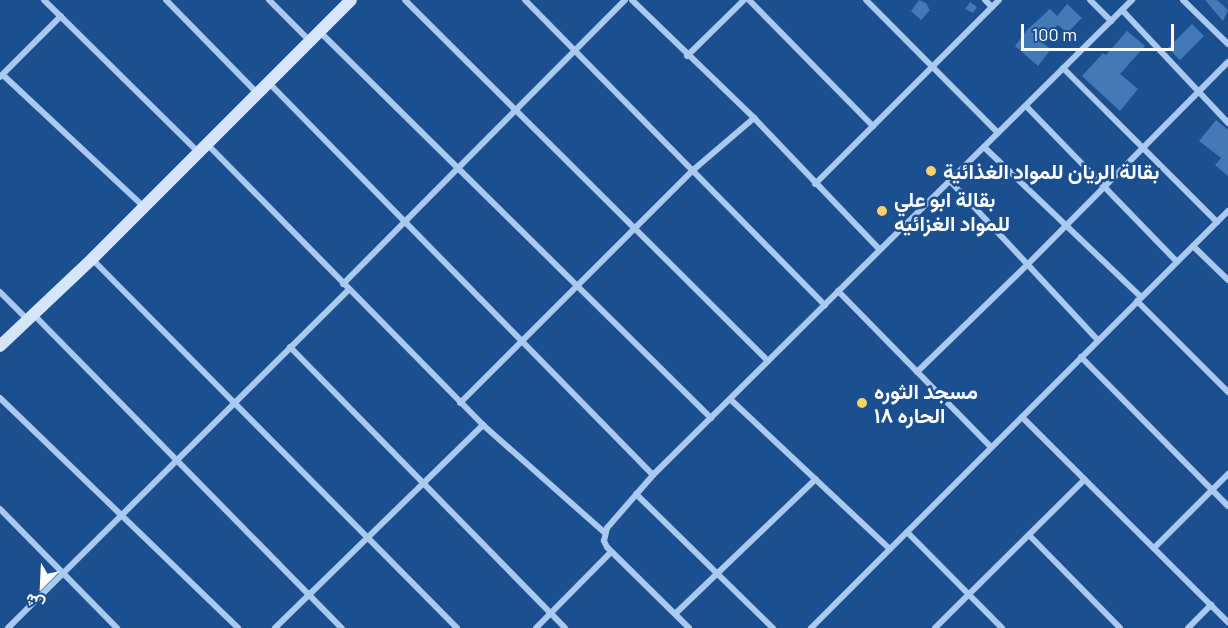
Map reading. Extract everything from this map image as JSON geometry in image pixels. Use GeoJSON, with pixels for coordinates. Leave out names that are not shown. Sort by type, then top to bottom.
{"type":"FeatureCollection","features":[{"type":"Feature","properties":{"kind":"street"},"geometry":{"type":"LineString","coordinates":[[44,0],[349,289],[483,425],[604,533],[606,547],[689,628]]}},
{"type":"Feature","properties":{"kind":"street"},"geometry":{"type":"LineString","coordinates":[[166,0],[257,93]]}},
{"type":"Feature","properties":{"kind":"street"},"geometry":{"type":"LineString","coordinates":[[269,0],[310,41]]}},
{"type":"Feature","properties":{"kind":"street"},"geometry":{"type":"LineString","coordinates":[[0,346],[92,259],[351,0]]}},
{"type":"Feature","properties":{"kind":"street"},"geometry":{"type":"LineString","coordinates":[[405,0],[768,361]]}},
{"type":"Feature","properties":{"kind":"street"},"geometry":{"type":"LineString","coordinates":[[525,0],[825,304]]}},
{"type":"Feature","properties":{"kind":"street"},"geometry":{"type":"LineString","coordinates":[[343,284],[625,0]]}},
{"type":"Feature","properties":{"kind":"street"},"geometry":{"type":"LineString","coordinates":[[632,0],[687,56],[754,118],[880,250]]}},
{"type":"Feature","properties":{"kind":"street"},"geometry":{"type":"LineString","coordinates":[[687,56],[744,0]]}},
{"type":"Feature","properties":{"kind":"street"},"geometry":{"type":"LineString","coordinates":[[749,0],[873,126]]}},
{"type":"Feature","properties":{"kind":"street"},"geometry":{"type":"LineString","coordinates":[[866,0],[998,133]]}},
{"type":"Feature","properties":{"kind":"street"},"geometry":{"type":"LineString","coordinates":[[985,0],[992,7]]}},
{"type":"Feature","properties":{"kind":"street"},"geometry":{"type":"LineString","coordinates":[[815,184],[999,0]]}},
{"type":"Feature","properties":{"kind":"street"},"geometry":{"type":"LineString","coordinates":[[1090,0],[1111,21]]}},
{"type":"Feature","properties":{"kind":"street"},"geometry":{"type":"LineString","coordinates":[[604,533],[653,475],[1132,0]]}},
{"type":"Feature","properties":{"kind":"street"},"geometry":{"type":"LineString","coordinates":[[1184,0],[1228,44]]}},
{"type":"Feature","properties":{"kind":"street"},"geometry":{"type":"LineString","coordinates":[[1122,10],[1228,123]]}},
{"type":"Feature","properties":{"kind":"street"},"geometry":{"type":"LineString","coordinates":[[61,16],[1,76],[144,207]]}},
{"type":"Feature","properties":{"kind":"street"},"geometry":{"type":"LineString","coordinates":[[319,31],[711,418]]}},
{"type":"Feature","properties":{"kind":"street"},"geometry":{"type":"LineString","coordinates":[[917,372],[1028,264],[1196,91],[1228,62]]}},
{"type":"Feature","properties":{"kind":"street"},"geometry":{"type":"LineString","coordinates":[[1063,68],[1217,222]]}},
{"type":"Feature","properties":{"kind":"street"},"geometry":{"type":"LineString","coordinates":[[268,82],[653,475]]}},
{"type":"Feature","properties":{"kind":"street"},"geometry":{"type":"LineString","coordinates":[[1026,106],[1177,261]]}},
{"type":"Feature","properties":{"kind":"street"},"geometry":{"type":"LineString","coordinates":[[460,403],[692,171],[754,118]]}},
{"type":"Feature","properties":{"kind":"street"},"geometry":{"type":"LineString","coordinates":[[984,147],[1066,225],[1228,392]]}},
{"type":"Feature","properties":{"kind":"street"},"geometry":{"type":"LineString","coordinates":[[950,181],[1097,339]]}},
{"type":"Feature","properties":{"kind":"street"},"geometry":{"type":"LineString","coordinates":[[811,628],[1097,339],[1228,211]]}},
{"type":"Feature","properties":{"kind":"street"},"geometry":{"type":"LineString","coordinates":[[1193,246],[1228,280]]}},
{"type":"Feature","properties":{"kind":"street"},"geometry":{"type":"LineString","coordinates":[[92,259],[457,628]]}},
{"type":"Feature","properties":{"kind":"street"},"geometry":{"type":"LineString","coordinates":[[8,628],[349,289]]}},
{"type":"Feature","properties":{"kind":"street"},"geometry":{"type":"LineString","coordinates":[[838,291],[991,447]]}},
{"type":"Feature","properties":{"kind":"street"},"geometry":{"type":"LineString","coordinates":[[0,292],[31,318],[342,628]]}},
{"type":"Feature","properties":{"kind":"street"},"geometry":{"type":"LineString","coordinates":[[290,347],[566,628]]}},
{"type":"Feature","properties":{"kind":"street"},"geometry":{"type":"LineString","coordinates":[[1081,357],[1228,506]]}},
{"type":"Feature","properties":{"kind":"street"},"geometry":{"type":"LineString","coordinates":[[0,398],[238,628]]}},
{"type":"Feature","properties":{"kind":"street"},"geometry":{"type":"LineString","coordinates":[[730,399],[890,549]]}},
{"type":"Feature","properties":{"kind":"street"},"geometry":{"type":"LineString","coordinates":[[1022,417],[1228,622]]}},
{"type":"Feature","properties":{"kind":"street"},"geometry":{"type":"LineString","coordinates":[[275,628],[483,425]]}},
{"type":"Feature","properties":{"kind":"street"},"geometry":{"type":"LineString","coordinates":[[1154,548],[1228,474]]}},
{"type":"Feature","properties":{"kind":"street"},"geometry":{"type":"LineString","coordinates":[[675,614],[816,479]]}},
{"type":"Feature","properties":{"kind":"street"},"geometry":{"type":"LineString","coordinates":[[935,628],[1085,479]]}},
{"type":"Feature","properties":{"kind":"street"},"geometry":{"type":"LineString","coordinates":[[636,494],[773,628]]}},
{"type":"Feature","properties":{"kind":"street"},"geometry":{"type":"LineString","coordinates":[[0,509],[117,628]]}},
{"type":"Feature","properties":{"kind":"street"},"geometry":{"type":"LineString","coordinates":[[907,532],[1002,628]]}},
{"type":"Feature","properties":{"kind":"street"},"geometry":{"type":"LineString","coordinates":[[1029,535],[1120,628]]}},
{"type":"Feature","properties":{"kind":"street"},"geometry":{"type":"LineString","coordinates":[[536,628],[611,552]]}},
{"type":"Feature","properties":{"kind":"street"},"geometry":{"type":"LineString","coordinates":[[1188,628],[1211,605]]}},
{"type":"Feature","properties":{"kind":"building"},"geometry":{"type":"Polygon","coordinates":[[[919,0],[926,3],[930,10],[921,20],[911,11],[919,0]]]}},
{"type":"Feature","properties":{"kind":"building"},"geometry":{"type":"Polygon","coordinates":[[[1205,0],[1217,0],[1228,10],[1223,21],[1205,0]]]}},
{"type":"Feature","properties":{"kind":"building"},"geometry":{"type":"Polygon","coordinates":[[[970,2],[977,7],[973,13],[965,9],[970,2]]]}},
{"type":"Feature","properties":{"kind":"building"},"geometry":{"type":"Polygon","coordinates":[[[1067,4],[1082,18],[1067,33],[1058,25],[1041,42],[1051,49],[1038,66],[1015,46],[1026,31],[1050,9],[1057,16],[1067,4]]]}},
{"type":"Feature","properties":{"kind":"building"},"geometry":{"type":"Polygon","coordinates":[[[1192,24],[1204,36],[1180,60],[1168,48],[1192,24]]]}},
{"type":"Feature","properties":{"kind":"building"},"geometry":{"type":"Polygon","coordinates":[[[1127,31],[1145,46],[1120,74],[1138,89],[1120,111],[1082,76],[1103,53],[1106,55],[1127,31]]]}},
{"type":"Feature","properties":{"kind":"building"},"geometry":{"type":"Polygon","coordinates":[[[1216,120],[1228,130],[1228,176],[1215,165],[1221,158],[1199,141],[1216,120]]]}},
{"type":"Feature","properties":{"kind":"place","name":"بقالة الريان للمواد الغذائية"},"geometry":{"type":"Point","coordinates":[931,171]}},
{"type":"Feature","properties":{"kind":"place","name":"بقالة ابو علي للمواد الغزائيه"},"geometry":{"type":"Point","coordinates":[882,211]}},
{"type":"Feature","properties":{"kind":"place","name":"مسجد الثوره الحاره ١٨"},"geometry":{"type":"Point","coordinates":[862,403]}}]}
